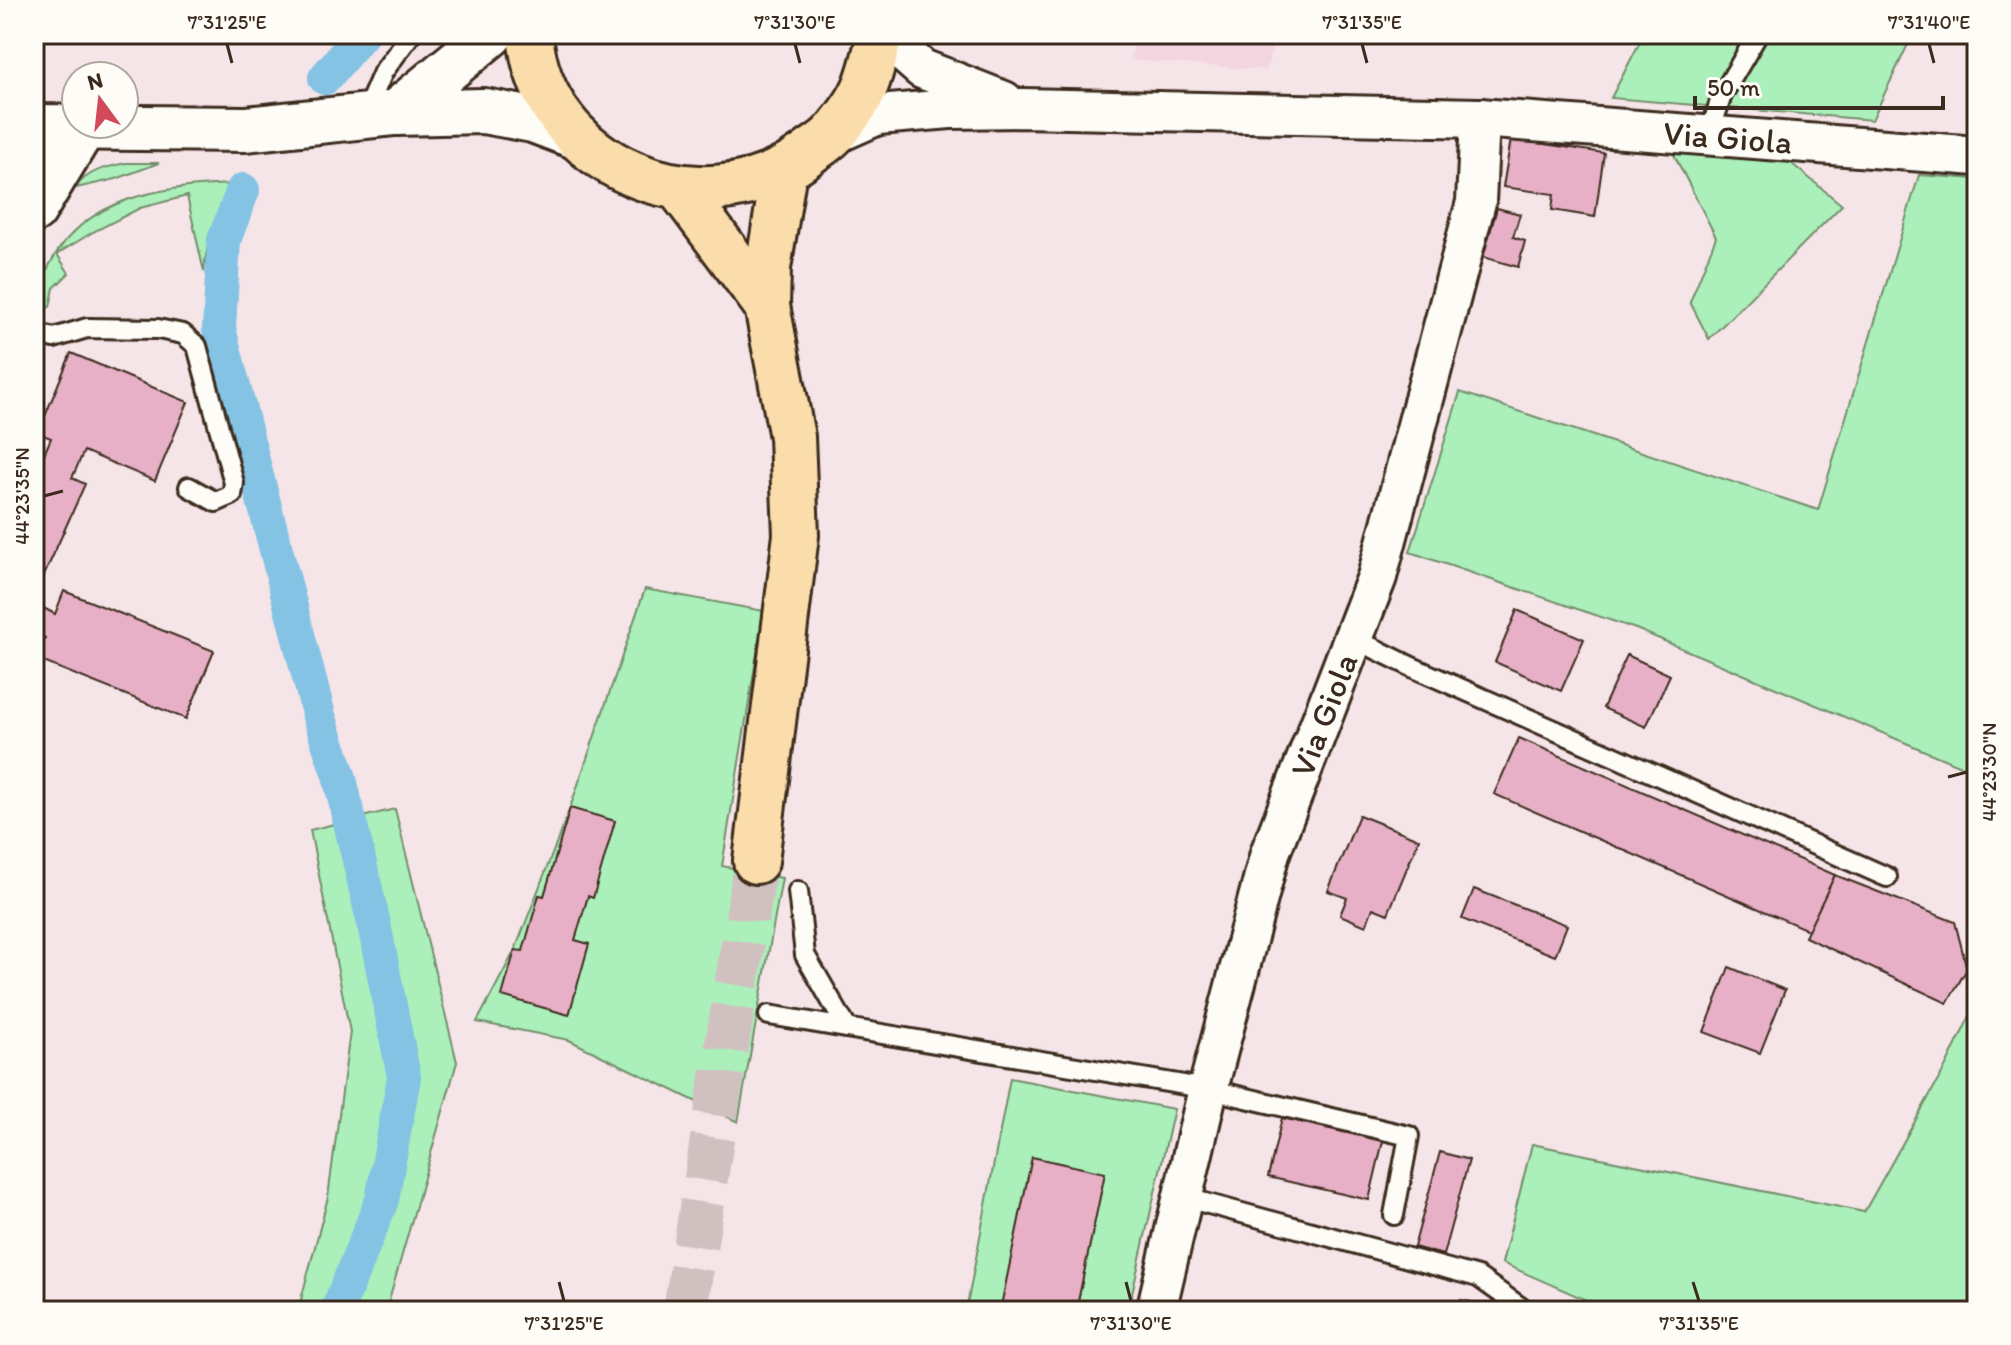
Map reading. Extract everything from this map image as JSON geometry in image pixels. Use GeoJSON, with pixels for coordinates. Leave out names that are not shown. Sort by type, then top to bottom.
{"type":"FeatureCollection","features":[{"type":"Feature","properties":{"kind":"main road"},"geometry":{"type":"LineString","coordinates":[[530,34],[532,51],[549,97],[578,137],[607,161],[642,179],[679,188],[733,188],[784,171],[833,135],[865,88],[881,34]]}},
{"type":"Feature","properties":{"kind":"main road"},"geometry":{"type":"LineString","coordinates":[[756,861],[796,535],[792,437],[767,306],[768,268],[784,171]]}},
{"type":"Feature","properties":{"kind":"main road"},"geometry":{"type":"LineString","coordinates":[[679,188],[767,306]]}},
{"type":"Feature","properties":{"kind":"street"},"geometry":{"type":"LineString","coordinates":[[380,115],[491,34]]}},
{"type":"Feature","properties":{"kind":"street"},"geometry":{"type":"LineString","coordinates":[[881,34],[922,69],[1022,108]]}},
{"type":"Feature","properties":{"kind":"street","name":"Via Giola"},"geometry":{"type":"LineString","coordinates":[[833,135],[878,115],[950,109],[1022,108],[1480,118],[1977,156]]}},
{"type":"Feature","properties":{"kind":"street"},"geometry":{"type":"LineString","coordinates":[[140,128],[246,129],[380,115],[484,111],[533,120],[578,137]]}},
{"type":"Feature","properties":{"kind":"street","name":"Via Giola"},"geometry":{"type":"LineString","coordinates":[[1156,1311],[1208,1089],[1270,853],[1377,577],[1476,202],[1480,118]]}},
{"type":"Feature","properties":{"kind":"street"},"geometry":{"type":"LineString","coordinates":[[34,127],[60,127]]}},
{"type":"Feature","properties":{"kind":"street"},"geometry":{"type":"LineString","coordinates":[[34,210],[76,140]]}},
{"type":"Feature","properties":{"kind":"lane"},"geometry":{"type":"LineString","coordinates":[[380,115],[383,72],[411,34]]}},
{"type":"Feature","properties":{"kind":"lane"},"geometry":{"type":"LineString","coordinates":[[1709,135],[1722,95],[1758,34]]}},
{"type":"Feature","properties":{"kind":"lane"},"geometry":{"type":"LineString","coordinates":[[34,333],[54,338],[87,328],[158,329],[183,334],[197,346],[234,483],[232,495],[216,502],[189,487]]}},
{"type":"Feature","properties":{"kind":"lane"},"geometry":{"type":"LineString","coordinates":[[1353,638],[1887,877]]}},
{"type":"Feature","properties":{"kind":"lane"},"geometry":{"type":"LineString","coordinates":[[798,891],[805,955],[847,1028]]}},
{"type":"Feature","properties":{"kind":"lane"},"geometry":{"type":"LineString","coordinates":[[769,1015],[1208,1089],[1409,1136],[1394,1215]]}},
{"type":"Feature","properties":{"kind":"lane"},"geometry":{"type":"LineString","coordinates":[[1183,1197],[1478,1277],[1526,1311]]}},
{"type":"Feature","properties":{"kind":"shaded area"},"geometry":{"type":"Polygon","coordinates":[[[1137,34],[1276,34],[1266,70],[1130,60],[1137,34]]]}},
{"type":"Feature","properties":{"kind":"green space"},"geometry":{"type":"Polygon","coordinates":[[[1644,34],[1913,34],[1872,120],[1611,98],[1644,34]]]}},
{"type":"Feature","properties":{"kind":"green space"},"geometry":{"type":"Polygon","coordinates":[[[1669,145],[1762,150],[1791,163],[1842,205],[1709,339],[1690,302],[1716,237],[1669,145]]]}},
{"type":"Feature","properties":{"kind":"green space"},"geometry":{"type":"Polygon","coordinates":[[[126,163],[159,163],[116,179],[76,188],[91,174],[126,163]]]}},
{"type":"Feature","properties":{"kind":"green space"},"geometry":{"type":"Polygon","coordinates":[[[1919,175],[1977,179],[1977,773],[1636,629],[1410,552],[1460,392],[1818,510],[1919,175]]]}},
{"type":"Feature","properties":{"kind":"green space"},"geometry":{"type":"Polygon","coordinates":[[[233,184],[210,237],[204,272],[187,196],[140,208],[57,254],[69,273],[54,288],[50,307],[34,310],[41,281],[50,264],[65,241],[105,209],[154,192],[233,184]]]}},
{"type":"Feature","properties":{"kind":"green space"},"geometry":{"type":"Polygon","coordinates":[[[645,589],[764,611],[722,866],[782,878],[738,1122],[569,1040],[477,1022],[515,950],[570,808],[645,589]]]}},
{"type":"Feature","properties":{"kind":"green space"},"geometry":{"type":"Polygon","coordinates":[[[395,809],[457,1062],[386,1311],[298,1311],[328,1197],[350,1032],[310,830],[395,809]]]}},
{"type":"Feature","properties":{"kind":"green space"},"geometry":{"type":"Polygon","coordinates":[[[1977,1001],[1977,1311],[1611,1311],[1502,1263],[1532,1144],[1864,1212],[1946,1066],[1977,1001]]]}},
{"type":"Feature","properties":{"kind":"green space"},"geometry":{"type":"Polygon","coordinates":[[[1010,1078],[1174,1109],[1128,1311],[966,1311],[1010,1078]]]}},
{"type":"Feature","properties":{"kind":"building"},"geometry":{"type":"Polygon","coordinates":[[[976,34],[1009,34],[1005,44],[976,34]]]}},
{"type":"Feature","properties":{"kind":"building"},"geometry":{"type":"Polygon","coordinates":[[[1511,139],[1604,153],[1595,217],[1552,210],[1554,194],[1503,187],[1511,139]]]}},
{"type":"Feature","properties":{"kind":"building"},"geometry":{"type":"Polygon","coordinates":[[[1497,208],[1520,214],[1513,237],[1525,241],[1518,267],[1483,257],[1497,208]]]}},
{"type":"Feature","properties":{"kind":"building"},"geometry":{"type":"Polygon","coordinates":[[[71,353],[188,402],[155,481],[84,451],[72,478],[85,484],[34,598],[34,461],[40,464],[51,438],[38,433],[71,353]]]}},
{"type":"Feature","properties":{"kind":"building"},"geometry":{"type":"Polygon","coordinates":[[[64,591],[214,651],[186,719],[36,659],[45,638],[34,632],[34,603],[55,614],[64,591]]]}},
{"type":"Feature","properties":{"kind":"building"},"geometry":{"type":"Polygon","coordinates":[[[1517,610],[1584,639],[1561,691],[1495,662],[1517,610]]]}},
{"type":"Feature","properties":{"kind":"building"},"geometry":{"type":"Polygon","coordinates":[[[1627,655],[1670,675],[1646,727],[1603,708],[1627,655]]]}},
{"type":"Feature","properties":{"kind":"building"},"geometry":{"type":"Polygon","coordinates":[[[1519,738],[1835,875],[1810,931],[1494,794],[1519,738]]]}},
{"type":"Feature","properties":{"kind":"building"},"geometry":{"type":"Polygon","coordinates":[[[570,808],[615,821],[593,898],[588,896],[575,940],[589,944],[569,1015],[502,996],[515,950],[523,951],[539,895],[544,896],[570,808]]]}},
{"type":"Feature","properties":{"kind":"building"},"geometry":{"type":"Polygon","coordinates":[[[1359,815],[1419,839],[1388,914],[1373,908],[1366,926],[1340,915],[1347,898],[1328,891],[1359,815]]]}},
{"type":"Feature","properties":{"kind":"building"},"geometry":{"type":"Polygon","coordinates":[[[1835,875],[1955,922],[1967,969],[1947,1003],[1805,937],[1835,875]]]}},
{"type":"Feature","properties":{"kind":"building"},"geometry":{"type":"Polygon","coordinates":[[[1474,889],[1567,925],[1555,956],[1462,919],[1474,889]]]}},
{"type":"Feature","properties":{"kind":"building"},"geometry":{"type":"Polygon","coordinates":[[[1729,967],[1785,990],[1760,1053],[1704,1032],[1729,967]]]}},
{"type":"Feature","properties":{"kind":"building"},"geometry":{"type":"Polygon","coordinates":[[[1282,1118],[1383,1141],[1369,1200],[1268,1177],[1282,1118]]]}},
{"type":"Feature","properties":{"kind":"building"},"geometry":{"type":"Polygon","coordinates":[[[1440,1152],[1469,1160],[1443,1255],[1414,1247],[1440,1152]]]}},
{"type":"Feature","properties":{"kind":"building"},"geometry":{"type":"Polygon","coordinates":[[[1032,1157],[1105,1173],[1076,1311],[1025,1311],[1001,1306],[1032,1157]]]}},
{"type":"Feature","properties":{"kind":"building"},"geometry":{"type":"Polygon","coordinates":[[[1461,1300],[1497,1307],[1496,1311],[1459,1311],[1461,1300]]]}},
{"type":"Feature","properties":{"kind":"waterway"},"geometry":{"type":"LineString","coordinates":[[325,78],[362,34]]}},
{"type":"Feature","properties":{"kind":"waterway"},"geometry":{"type":"LineString","coordinates":[[243,190],[224,240],[219,329],[319,716],[339,775],[374,924],[404,1077],[382,1200],[337,1311]]}},
{"type":"Feature","properties":{"kind":"tunnel"},"geometry":{"type":"LineString","coordinates":[[685,1311],[756,861]]}}]}
